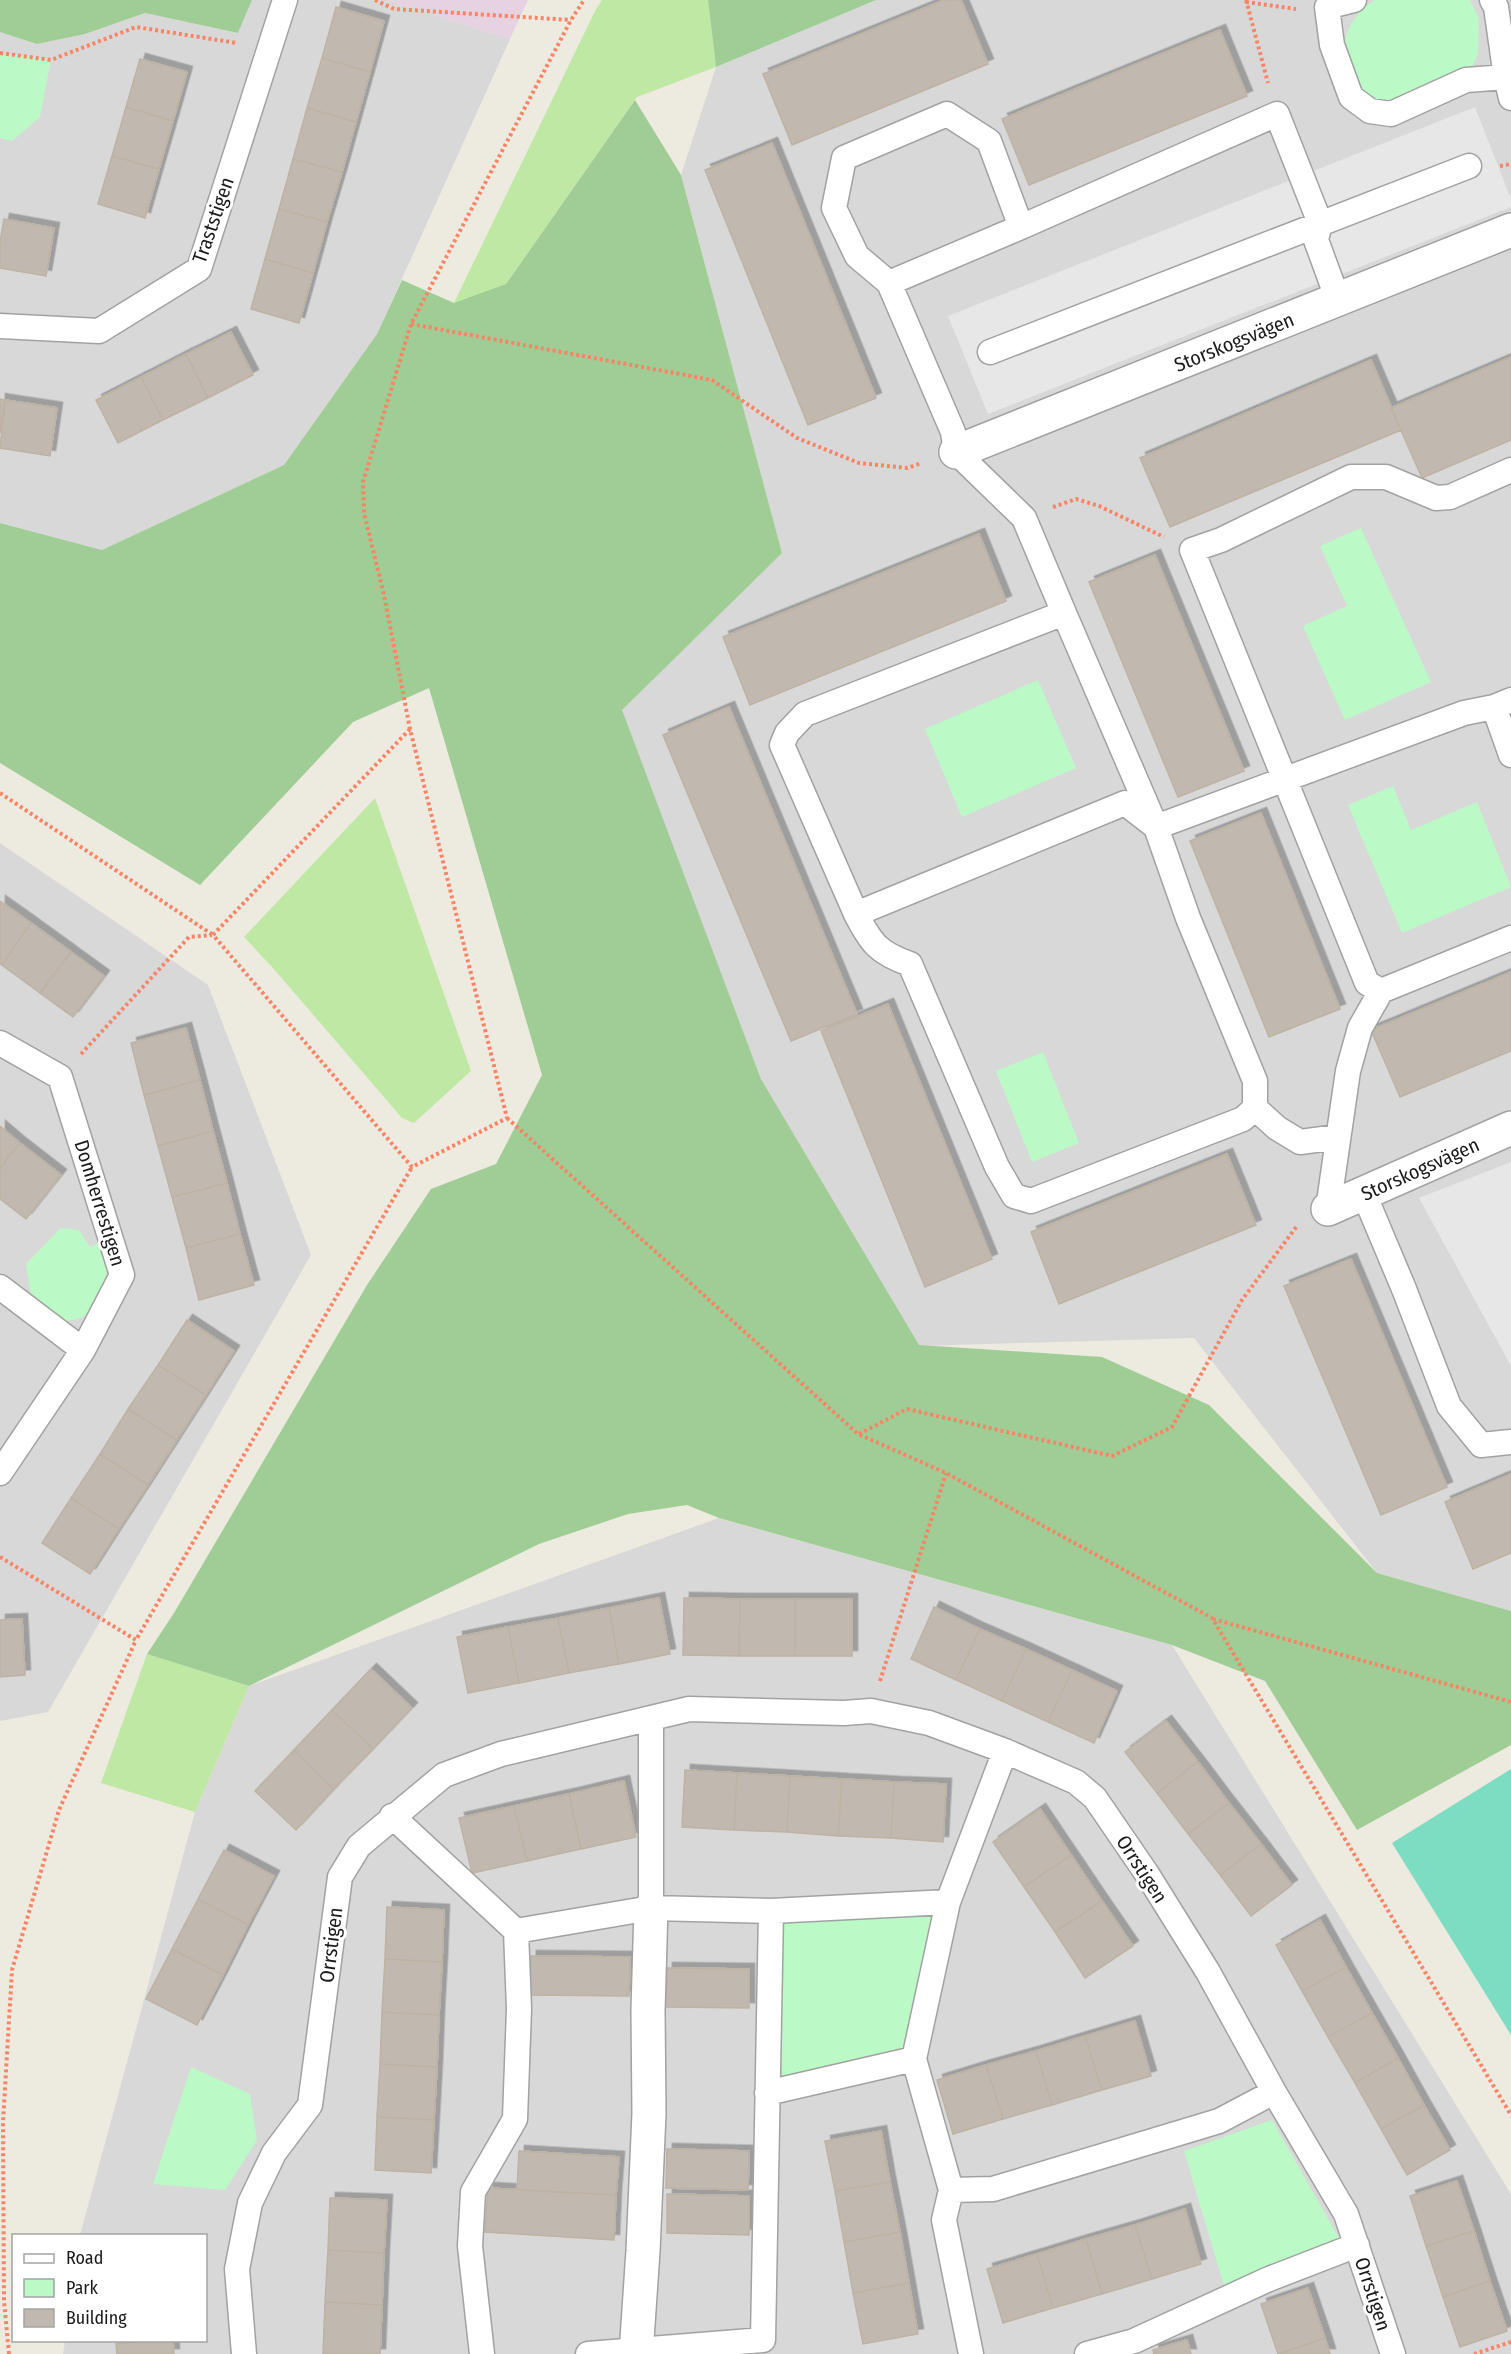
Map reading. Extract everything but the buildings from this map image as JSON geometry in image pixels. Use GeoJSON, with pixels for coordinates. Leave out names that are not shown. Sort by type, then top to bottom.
{"type":"FeatureCollection","features":[{"type":"Feature","properties":{"kind":"street","name":"Storskogsvägen"},"geometry":{"type":"LineString","coordinates":[[956,452],[1511,230]]}},
{"type":"Feature","properties":{"kind":"street","name":"Storskogsvägen"},"geometry":{"type":"LineString","coordinates":[[1328,1209],[1511,1128]]}},
{"type":"Feature","properties":{"kind":"street"},"geometry":{"type":"LineString","coordinates":[[635,2352],[643,2251],[649,2113],[648,2010],[651,1908]]}},
{"type":"Feature","properties":{"kind":"lane","name":"Traststigen"},"geometry":{"type":"LineString","coordinates":[[0,326],[99,331],[199,269],[285,0]]}},
{"type":"Feature","properties":{"kind":"lane"},"geometry":{"type":"LineString","coordinates":[[1354,0],[1327,8],[1332,45],[1351,97],[1370,111],[1390,114],[1466,80],[1508,87],[1502,38],[1496,7],[1492,0]]}},
{"type":"Feature","properties":{"kind":"lane"},"geometry":{"type":"LineString","coordinates":[[1021,227],[990,141],[947,114],[844,158],[834,208],[858,256],[890,283],[953,432],[956,452],[1024,518],[1156,827],[1188,918],[1255,1081],[1255,1108],[1276,1128],[1300,1142],[1338,1137]]}},
{"type":"Feature","properties":{"kind":"lane"},"geometry":{"type":"LineString","coordinates":[[890,283],[1276,114],[1320,223],[1316,240],[1338,300]]}},
{"type":"Feature","properties":{"kind":"lane"},"geometry":{"type":"LineString","coordinates":[[990,352],[1469,166]]}},
{"type":"Feature","properties":{"kind":"lane"},"geometry":{"type":"LineString","coordinates":[[1381,991],[1367,983],[1192,550],[1221,540],[1351,477],[1386,477],[1436,498],[1450,497],[1511,470]]}},
{"type":"Feature","properties":{"kind":"lane"},"geometry":{"type":"LineString","coordinates":[[1064,613],[805,714],[787,733],[782,745],[868,939],[889,957],[910,964],[998,1167],[1014,1196],[1031,1201],[1243,1119],[1255,1108]]}},
{"type":"Feature","properties":{"kind":"lane"},"geometry":{"type":"LineString","coordinates":[[1156,827],[1464,713],[1503,703],[1511,755]]}},
{"type":"Feature","properties":{"kind":"lane"},"geometry":{"type":"LineString","coordinates":[[856,914],[1125,803],[1156,827]]}},
{"type":"Feature","properties":{"kind":"lane"},"geometry":{"type":"LineString","coordinates":[[1328,1209],[1351,1060],[1360,1028],[1381,991],[1511,938]]}},
{"type":"Feature","properties":{"kind":"lane"},"geometry":{"type":"LineString","coordinates":[[0,1043],[60,1077]]}},
{"type":"Feature","properties":{"kind":"lane","name":"Domherrestigen"},"geometry":{"type":"LineString","coordinates":[[0,1473],[83,1350],[122,1275],[60,1077]]}},
{"type":"Feature","properties":{"kind":"lane"},"geometry":{"type":"LineString","coordinates":[[1364,1194],[1449,1406],[1481,1445],[1511,1442]]}},
{"type":"Feature","properties":{"kind":"lane"},"geometry":{"type":"LineString","coordinates":[[0,1287],[83,1350]]}},
{"type":"Feature","properties":{"kind":"lane","name":"Orrstigen"},"geometry":{"type":"LineString","coordinates":[[244,2354],[237,2269],[250,2203],[274,2153],[310,2105],[340,1877],[359,1846],[392,1816],[444,1775],[501,1754],[689,1709],[844,1713],[871,1711],[929,1723],[1005,1751],[1076,1782],[1095,1798],[1147,1874],[1208,1972],[1274,2092],[1346,2214],[1393,2354]]}},
{"type":"Feature","properties":{"kind":"lane"},"geometry":{"type":"LineString","coordinates":[[651,1719],[651,1908]]}},
{"type":"Feature","properties":{"kind":"lane"},"geometry":{"type":"LineString","coordinates":[[971,2354],[944,2220],[951,2190],[914,2059],[948,1902],[1005,1751]]}},
{"type":"Feature","properties":{"kind":"lane"},"geometry":{"type":"LineString","coordinates":[[392,1816],[516,1931],[519,2009],[515,2119],[473,2192],[470,2246],[482,2354]]}},
{"type":"Feature","properties":{"kind":"lane"},"geometry":{"type":"LineString","coordinates":[[516,1931],[651,1908],[771,1911],[948,1902]]}},
{"type":"Feature","properties":{"kind":"lane"},"geometry":{"type":"LineString","coordinates":[[588,2354],[763,2340],[771,1911]]}},
{"type":"Feature","properties":{"kind":"lane"},"geometry":{"type":"LineString","coordinates":[[767,2093],[914,2059]]}},
{"type":"Feature","properties":{"kind":"lane"},"geometry":{"type":"LineString","coordinates":[[951,2190],[993,2189],[1197,2128],[1219,2121],[1274,2092]]}},
{"type":"Feature","properties":{"kind":"lane"},"geometry":{"type":"LineString","coordinates":[[1087,2354],[1134,2340],[1269,2279],[1357,2245]]}},
{"type":"Feature","properties":{"kind":"path"},"geometry":{"type":"LineString","coordinates":[[375,0],[394,9],[571,20]]}},
{"type":"Feature","properties":{"kind":"path"},"geometry":{"type":"LineString","coordinates":[[584,0],[571,20],[411,324],[363,482],[364,513],[384,595],[410,729],[507,1118],[858,1434],[946,1473],[1212,1618],[1511,1702]]}},
{"type":"Feature","properties":{"kind":"path"},"geometry":{"type":"LineString","coordinates":[[1276,114],[1246,1],[1308,11],[1327,8]]}},
{"type":"Feature","properties":{"kind":"path"},"geometry":{"type":"LineString","coordinates":[[0,53],[51,60],[136,27],[269,48]]}},
{"type":"Feature","properties":{"kind":"path"},"geometry":{"type":"LineString","coordinates":[[411,324],[712,380],[797,438],[859,462],[907,468],[956,452]]}},
{"type":"Feature","properties":{"kind":"path"},"geometry":{"type":"LineString","coordinates":[[1076,499],[1099,506],[1192,550]]}},
{"type":"Feature","properties":{"kind":"path"},"geometry":{"type":"LineString","coordinates":[[60,1077],[189,937],[213,935],[410,729]]}},
{"type":"Feature","properties":{"kind":"path"},"geometry":{"type":"LineString","coordinates":[[0,793],[213,935],[412,1167]]}},
{"type":"Feature","properties":{"kind":"path"},"geometry":{"type":"LineString","coordinates":[[9,2354],[4,2301],[3,2122],[12,1970],[59,1810],[136,1640],[412,1167],[507,1118]]}},
{"type":"Feature","properties":{"kind":"path"},"geometry":{"type":"LineString","coordinates":[[858,1434],[908,1409],[1112,1456],[1122,1452],[1172,1427],[1242,1300],[1306,1213],[1328,1209]]}},
{"type":"Feature","properties":{"kind":"path"},"geometry":{"type":"LineString","coordinates":[[871,1711],[946,1473]]}},
{"type":"Feature","properties":{"kind":"path"},"geometry":{"type":"LineString","coordinates":[[0,1557],[136,1640]]}},
{"type":"Feature","properties":{"kind":"path"},"geometry":{"type":"LineString","coordinates":[[1212,1618],[1511,2115]]}},
{"type":"Feature","properties":{"kind":"path"},"geometry":{"type":"LineString","coordinates":[[1474,2354],[1511,2342]]}},
{"type":"Feature","properties":{"kind":"shaded area"},"geometry":{"type":"Polygon","coordinates":[[[252,0],[387,0],[510,39],[377,334],[284,465],[102,550],[0,523],[0,32],[37,44],[85,34],[145,13],[238,33],[252,0]]]}},
{"type":"Feature","properties":{"kind":"shaded area"},"geometry":{"type":"Polygon","coordinates":[[[387,0],[528,0],[510,39],[387,0]]]}},
{"type":"Feature","properties":{"kind":"shaded area"},"geometry":{"type":"Polygon","coordinates":[[[876,0],[1511,0],[1511,1611],[1377,1573],[1194,1338],[919,1346],[761,1079],[621,710],[782,553],[681,175],[716,67],[876,0]]]}},
{"type":"Feature","properties":{"kind":"shaded area"},"geometry":{"type":"Polygon","coordinates":[[[1475,107],[1511,199],[1511,207],[988,414],[948,316],[1475,107]]]}},
{"type":"Feature","properties":{"kind":"shaded area"},"geometry":{"type":"Polygon","coordinates":[[[0,843],[208,985],[311,1255],[48,1712],[0,1721],[0,843]]]}},
{"type":"Feature","properties":{"kind":"shaded area"},"geometry":{"type":"Polygon","coordinates":[[[1511,1162],[1511,1366],[1419,1198],[1511,1162]]]}},
{"type":"Feature","properties":{"kind":"shaded area"},"geometry":{"type":"Polygon","coordinates":[[[719,1518],[1172,1645],[1511,2194],[1511,2354],[63,2354],[65,2342],[207,2342],[207,2234],[80,2234],[195,1812],[249,1686],[719,1518]]]}},
{"type":"Feature","properties":{"kind":"green space"},"geometry":{"type":"Polygon","coordinates":[[[0,0],[252,0],[238,33],[145,13],[85,34],[37,44],[0,32],[0,0]]]}},
{"type":"Feature","properties":{"kind":"green space"},"geometry":{"type":"Polygon","coordinates":[[[602,0],[708,0],[716,67],[637,97],[506,284],[453,305],[595,11],[602,0]]]}},
{"type":"Feature","properties":{"kind":"green space"},"geometry":{"type":"Polygon","coordinates":[[[708,0],[876,0],[716,67],[708,0]]]}},
{"type":"Feature","properties":{"kind":"green space"},"geometry":{"type":"Polygon","coordinates":[[[1376,0],[1470,0],[1479,19],[1478,54],[1470,72],[1401,105],[1371,97],[1357,90],[1347,68],[1344,46],[1352,22],[1363,9],[1376,0]]]}},
{"type":"Feature","properties":{"kind":"green space"},"geometry":{"type":"Polygon","coordinates":[[[0,53],[51,60],[40,117],[12,141],[0,138],[0,53]]]}},
{"type":"Feature","properties":{"kind":"green space"},"geometry":{"type":"Polygon","coordinates":[[[635,100],[681,175],[782,553],[622,710],[761,1079],[919,1345],[1102,1357],[1209,1405],[1377,1573],[1511,1611],[1511,1745],[1357,1830],[1265,1681],[1172,1645],[719,1518],[687,1505],[628,1514],[539,1544],[249,1686],[147,1654],[174,1613],[367,1285],[431,1189],[496,1164],[542,1075],[429,688],[353,722],[200,885],[0,763],[0,523],[102,550],[284,465],[377,334],[402,280],[454,303],[506,284],[635,100]]]}},
{"type":"Feature","properties":{"kind":"green space"},"geometry":{"type":"Polygon","coordinates":[[[1361,528],[1431,682],[1345,720],[1303,626],[1347,606],[1320,546],[1361,528]]]}},
{"type":"Feature","properties":{"kind":"green space"},"geometry":{"type":"Polygon","coordinates":[[[1038,680],[1076,768],[962,817],[925,729],[1038,680]]]}},
{"type":"Feature","properties":{"kind":"green space"},"geometry":{"type":"Polygon","coordinates":[[[1393,786],[1411,830],[1477,802],[1511,887],[1402,933],[1348,805],[1393,786]]]}},
{"type":"Feature","properties":{"kind":"green space"},"geometry":{"type":"Polygon","coordinates":[[[375,798],[471,1071],[414,1123],[402,1118],[244,937],[375,798]]]}},
{"type":"Feature","properties":{"kind":"green space"},"geometry":{"type":"Polygon","coordinates":[[[1043,1052],[1079,1143],[1032,1162],[996,1071],[1043,1052]]]}},
{"type":"Feature","properties":{"kind":"green space"},"geometry":{"type":"Polygon","coordinates":[[[61,1228],[79,1230],[90,1247],[99,1243],[107,1251],[104,1287],[97,1306],[90,1313],[66,1321],[31,1296],[26,1264],[61,1228]]]}},
{"type":"Feature","properties":{"kind":"green space"},"geometry":{"type":"Polygon","coordinates":[[[147,1654],[249,1686],[195,1812],[101,1783],[147,1654]]]}},
{"type":"Feature","properties":{"kind":"green space"},"geometry":{"type":"Polygon","coordinates":[[[1511,1769],[1511,2035],[1392,1843],[1511,1769]]]}},
{"type":"Feature","properties":{"kind":"green space"},"geometry":{"type":"Polygon","coordinates":[[[948,1902],[914,2059],[767,2093],[771,1911],[948,1902]]]}},
{"type":"Feature","properties":{"kind":"green space"},"geometry":{"type":"Polygon","coordinates":[[[191,2067],[250,2094],[257,2140],[225,2190],[153,2184],[191,2067]]]}},
{"type":"Feature","properties":{"kind":"green space"},"geometry":{"type":"Polygon","coordinates":[[[1272,2120],[1340,2240],[1224,2286],[1184,2151],[1272,2120]]]}}]}
